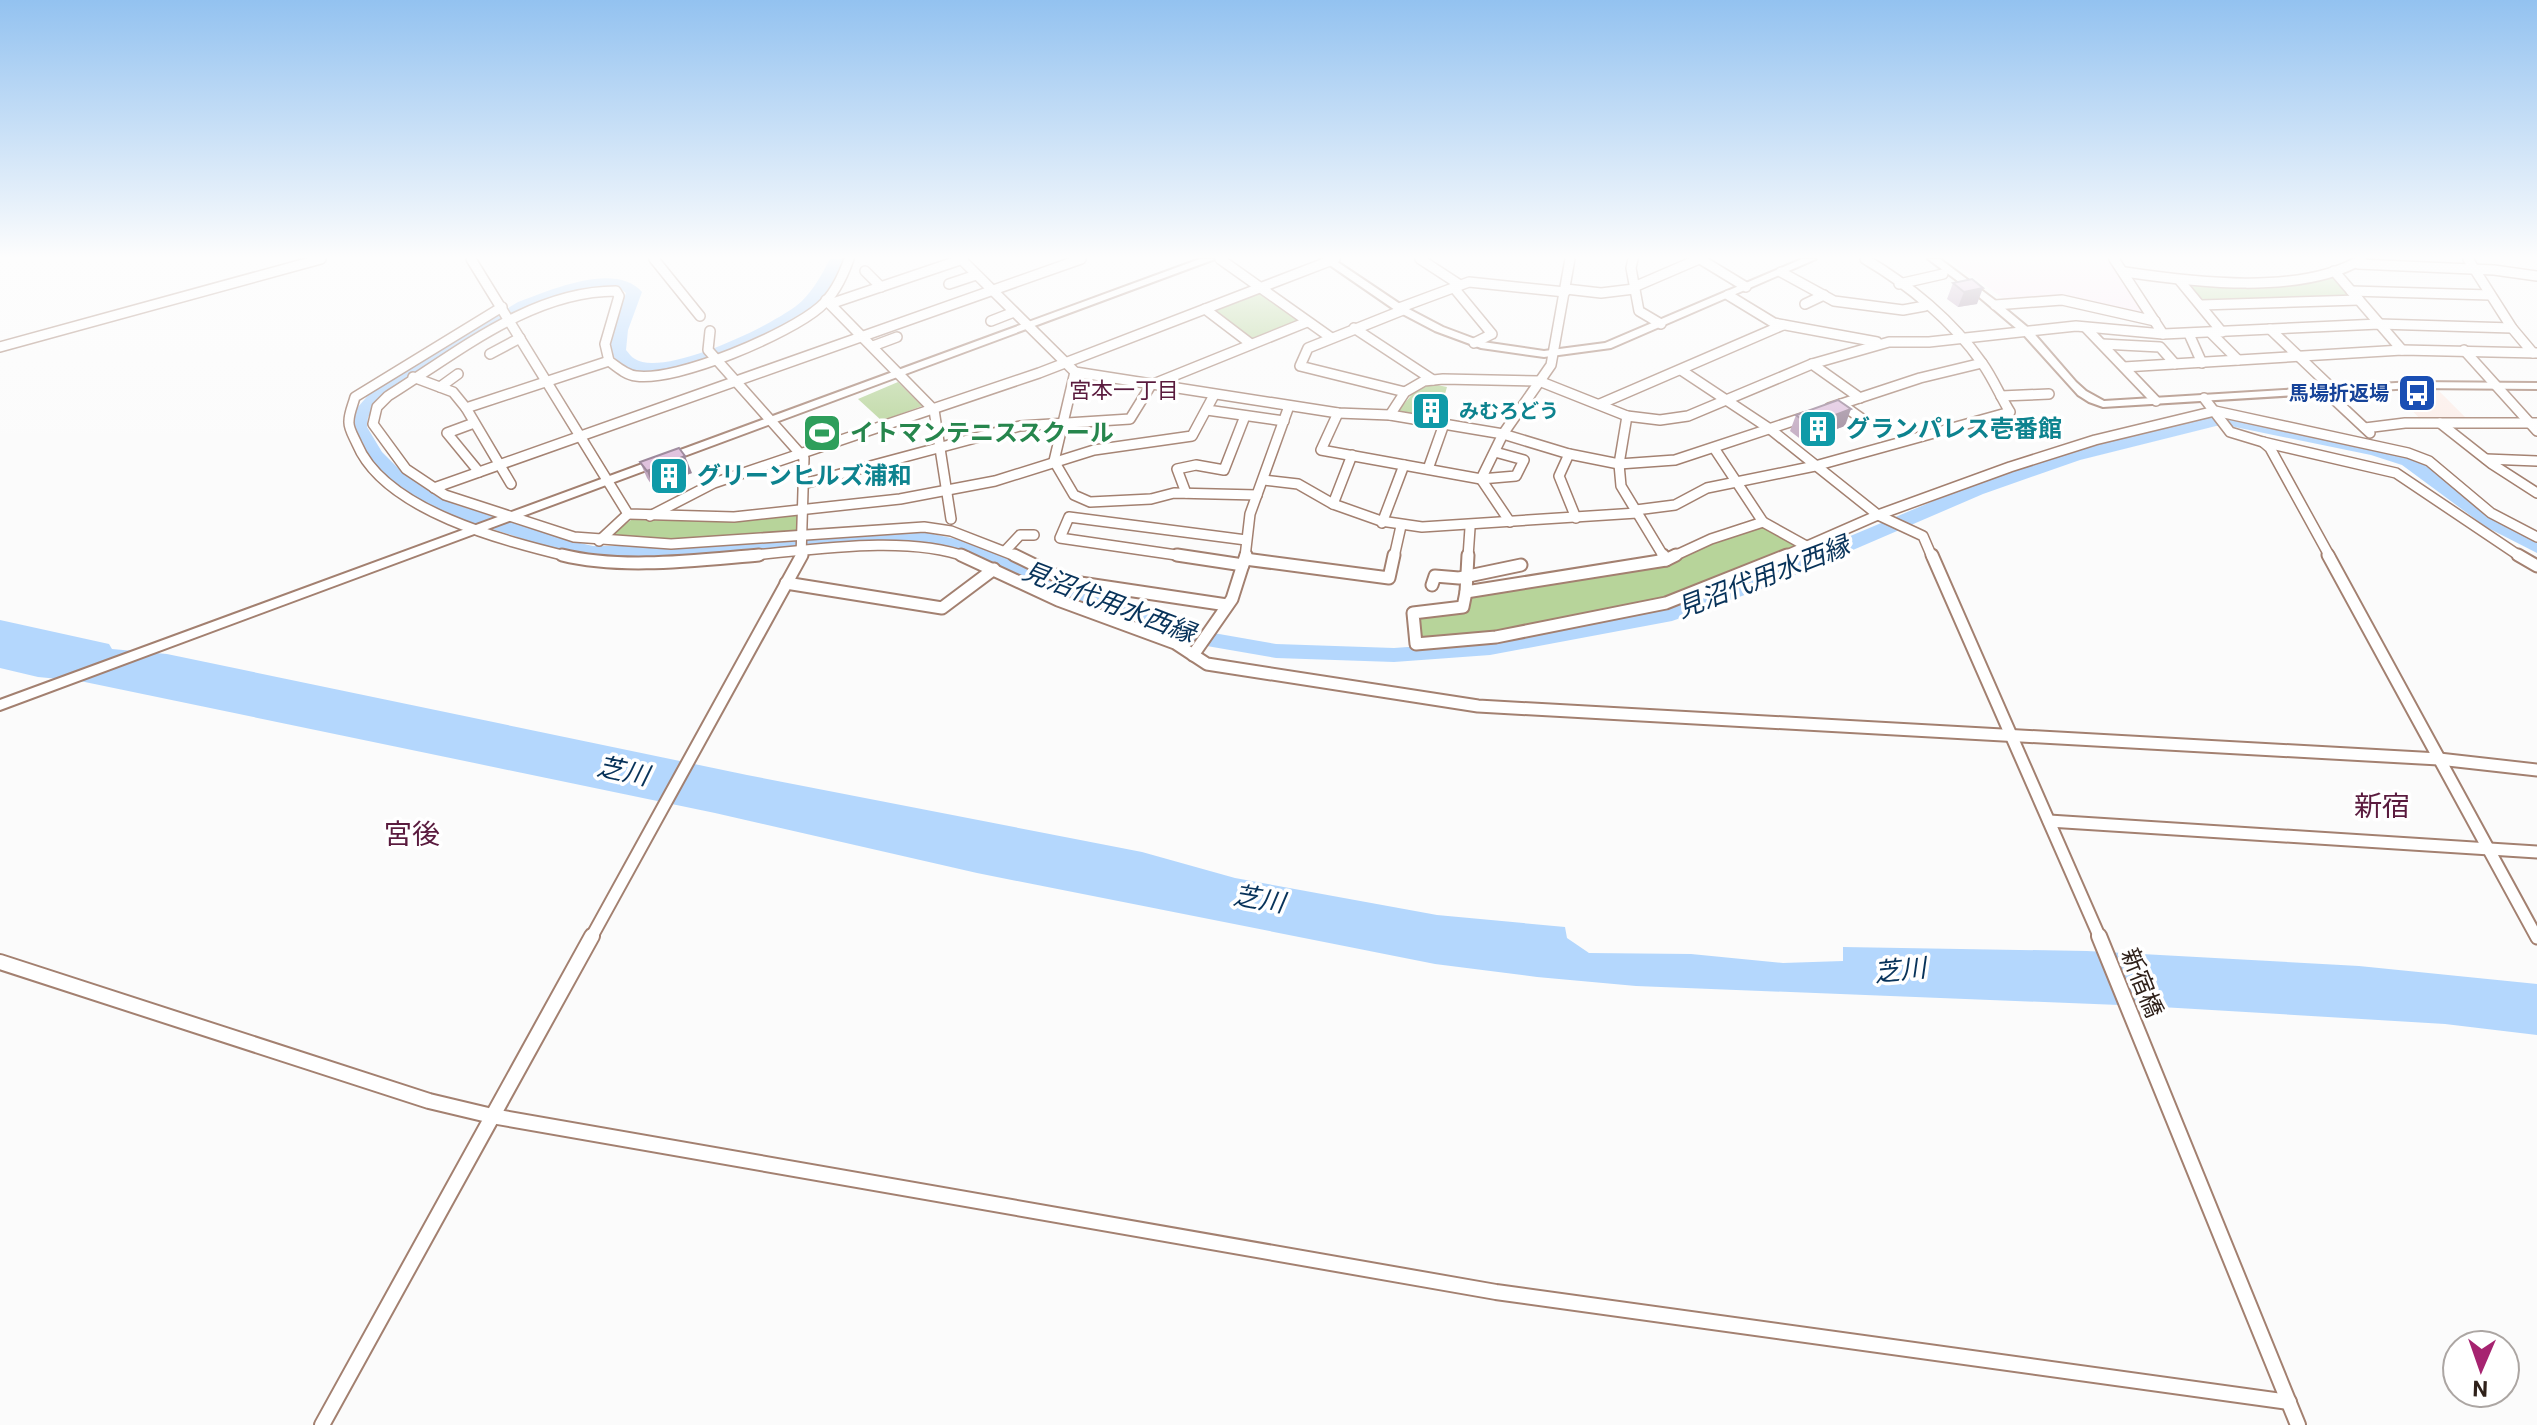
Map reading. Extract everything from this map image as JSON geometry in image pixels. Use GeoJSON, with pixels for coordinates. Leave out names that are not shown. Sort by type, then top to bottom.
{"type":"FeatureCollection","features":[{"type":"Feature","properties":{"kind":"street"},"geometry":{"type":"LineString","coordinates":[[0,347],[78,326]]}},
{"type":"Feature","properties":{"kind":"street"},"geometry":{"type":"LineString","coordinates":[[487,326],[355,397],[348,424],[360,452],[406,499],[573,558],[609,561],[679,561],[951,525],[1067,581],[1227,605]]}},
{"type":"Feature","properties":{"kind":"street"},"geometry":{"type":"LineString","coordinates":[[489,326],[410,376],[377,407],[373,424],[406,469],[445,495],[506,519],[574,537],[671,544],[900,545],[940,549],[994,569],[1058,600],[1196,650],[1207,664],[1478,706],[2439,759],[2537,770]]}},
{"type":"Feature","properties":{"kind":"street"},"geometry":{"type":"LineString","coordinates":[[512,326],[582,434],[628,514]]}},
{"type":"Feature","properties":{"kind":"street"},"geometry":{"type":"LineString","coordinates":[[610,326],[605,344],[609,361],[624,373],[654,378],[771,335],[788,326]]}},
{"type":"Feature","properties":{"kind":"street"},"geometry":{"type":"LineString","coordinates":[[851,326],[934,410],[951,525]]}},
{"type":"Feature","properties":{"kind":"street"},"geometry":{"type":"LineString","coordinates":[[434,488],[891,326]]}},
{"type":"Feature","properties":{"kind":"street"},"geometry":{"type":"LineString","coordinates":[[3,702],[1028,326]]}},
{"type":"Feature","properties":{"kind":"street"},"geometry":{"type":"LineString","coordinates":[[1029,326],[1075,372],[1338,413],[1390,415],[1444,424],[1503,434],[1569,454],[1619,464],[1675,460],[1920,378],[1982,363]]}},
{"type":"Feature","properties":{"kind":"street"},"geometry":{"type":"LineString","coordinates":[[649,516],[714,483],[934,410],[1162,326]]}},
{"type":"Feature","properties":{"kind":"street"},"geometry":{"type":"LineString","coordinates":[[1227,326],[1251,344]]}},
{"type":"Feature","properties":{"kind":"street"},"geometry":{"type":"LineString","coordinates":[[803,484],[1020,426],[1130,419],[1151,385],[1298,326]]}},
{"type":"Feature","properties":{"kind":"street"},"geometry":{"type":"LineString","coordinates":[[1312,326],[1330,337]]}},
{"type":"Feature","properties":{"kind":"street"},"geometry":{"type":"LineString","coordinates":[[1360,326],[1308,348],[1300,366],[1405,392]]}},
{"type":"Feature","properties":{"kind":"street"},"geometry":{"type":"LineString","coordinates":[[1436,326],[1474,343],[1525,353],[1607,346],[1657,326]]}},
{"type":"Feature","properties":{"kind":"street"},"geometry":{"type":"LineString","coordinates":[[1474,343],[1492,334],[1486,326]]}},
{"type":"Feature","properties":{"kind":"street"},"geometry":{"type":"LineString","coordinates":[[1481,479],[1503,434],[1551,365],[1558,326]]}},
{"type":"Feature","properties":{"kind":"street"},"geometry":{"type":"LineString","coordinates":[[1600,404],[1782,326]]}},
{"type":"Feature","properties":{"kind":"street"},"geometry":{"type":"LineString","coordinates":[[1786,326],[1880,343],[1962,339],[2076,326],[2189,334],[2346,326]]}},
{"type":"Feature","properties":{"kind":"street"},"geometry":{"type":"LineString","coordinates":[[1264,480],[1298,484],[1333,504],[1382,523],[1422,529],[1470,528],[1576,518],[1675,505],[1707,488],[1815,466],[2010,412],[1982,363],[1947,326]]}},
{"type":"Feature","properties":{"kind":"street"},"geometry":{"type":"LineString","coordinates":[[2020,326],[2087,399],[2103,404],[2329,390],[2494,384],[2537,386]]}},
{"type":"Feature","properties":{"kind":"street"},"geometry":{"type":"LineString","coordinates":[[2158,326],[2163,334]]}},
{"type":"Feature","properties":{"kind":"street"},"geometry":{"type":"LineString","coordinates":[[2212,326],[2238,360]]}},
{"type":"Feature","properties":{"kind":"street"},"geometry":{"type":"LineString","coordinates":[[2380,326],[2402,350]]}},
{"type":"Feature","properties":{"kind":"street"},"geometry":{"type":"LineString","coordinates":[[2429,326],[2512,328]]}},
{"type":"Feature","properties":{"kind":"street"},"geometry":{"type":"LineString","coordinates":[[2510,326],[2535,353]]}},
{"type":"Feature","properties":{"kind":"street"},"geometry":{"type":"LineString","coordinates":[[1354,328],[1433,380]]}},
{"type":"Feature","properties":{"kind":"street"},"geometry":{"type":"LineString","coordinates":[[2087,329],[2156,401]]}},
{"type":"Feature","properties":{"kind":"street"},"geometry":{"type":"LineString","coordinates":[[2270,329],[2383,446]]}},
{"type":"Feature","properties":{"kind":"street"},"geometry":{"type":"LineString","coordinates":[[322,1425],[786,583],[803,545],[802,455],[713,355],[710,331]]}},
{"type":"Feature","properties":{"kind":"street"},"geometry":{"type":"LineString","coordinates":[[2189,334],[2202,363]]}},
{"type":"Feature","properties":{"kind":"street"},"geometry":{"type":"LineString","coordinates":[[873,346],[897,337]]}},
{"type":"Feature","properties":{"kind":"street"},"geometry":{"type":"LineString","coordinates":[[490,354],[520,338]]}},
{"type":"Feature","properties":{"kind":"street"},"geometry":{"type":"LineString","coordinates":[[2524,342],[2537,343]]}},
{"type":"Feature","properties":{"kind":"street"},"geometry":{"type":"LineString","coordinates":[[1390,415],[1405,392],[1424,381],[1539,381],[1641,420],[1673,419],[1729,401],[1812,364],[1880,343]]}},
{"type":"Feature","properties":{"kind":"street"},"geometry":{"type":"LineString","coordinates":[[2102,344],[2160,347],[2175,364]]}},
{"type":"Feature","properties":{"kind":"street"},"geometry":{"type":"LineString","coordinates":[[2124,367],[2402,350],[2535,353]]}},
{"type":"Feature","properties":{"kind":"street"},"geometry":{"type":"LineString","coordinates":[[2464,350],[2537,431]]}},
{"type":"Feature","properties":{"kind":"street"},"geometry":{"type":"LineString","coordinates":[[466,408],[609,361]]}},
{"type":"Feature","properties":{"kind":"street"},"geometry":{"type":"LineString","coordinates":[[1812,364],[1860,398]]}},
{"type":"Feature","properties":{"kind":"street"},"geometry":{"type":"LineString","coordinates":[[1681,370],[1770,429],[1878,515]]}},
{"type":"Feature","properties":{"kind":"street"},"geometry":{"type":"LineString","coordinates":[[1075,372],[1054,461],[1074,495],[1090,502],[1151,499],[1186,493],[1257,495]]}},
{"type":"Feature","properties":{"kind":"street"},"geometry":{"type":"LineString","coordinates":[[440,387],[458,374]]}},
{"type":"Feature","properties":{"kind":"street"},"geometry":{"type":"LineString","coordinates":[[410,376],[453,392],[466,408],[511,484]]}},
{"type":"Feature","properties":{"kind":"street"},"geometry":{"type":"LineString","coordinates":[[2001,396],[2049,394]]}},
{"type":"Feature","properties":{"kind":"street"},"geometry":{"type":"LineString","coordinates":[[599,541],[628,514],[734,517],[947,491],[1014,476],[1094,450],[1192,436],[1214,395]]}},
{"type":"Feature","properties":{"kind":"street"},"geometry":{"type":"LineString","coordinates":[[2204,398],[2235,435],[2396,473],[2498,544],[2537,566]]}},
{"type":"Feature","properties":{"kind":"street"},"geometry":{"type":"LineString","coordinates":[[1841,404],[1865,421]]}},
{"type":"Feature","properties":{"kind":"street"},"geometry":{"type":"LineString","coordinates":[[1196,650],[1227,605],[1244,562],[1250,514],[1289,406]]}},
{"type":"Feature","properties":{"kind":"street"},"geometry":{"type":"LineString","coordinates":[[1207,410],[1284,421]]}},
{"type":"Feature","properties":{"kind":"street"},"geometry":{"type":"LineString","coordinates":[[1338,413],[1321,450],[1481,479],[1516,476],[1524,460],[1495,452]]}},
{"type":"Feature","properties":{"kind":"street"},"geometry":{"type":"LineString","coordinates":[[1186,493],[1177,469],[1196,465],[1224,470],[1245,416]]}},
{"type":"Feature","properties":{"kind":"street"},"geometry":{"type":"LineString","coordinates":[[1627,416],[1619,464],[1621,486],[1666,560]]}},
{"type":"Feature","properties":{"kind":"street"},"geometry":{"type":"LineString","coordinates":[[1470,528],[1463,607],[1413,613],[1416,644],[1496,637],[1666,603],[1808,547],[1878,515],[2095,440],[2221,418],[2383,446],[2429,461],[2491,513],[2537,537]]}},
{"type":"Feature","properties":{"kind":"street"},"geometry":{"type":"LineString","coordinates":[[474,423],[447,433],[479,472]]}},
{"type":"Feature","properties":{"kind":"street"},"geometry":{"type":"LineString","coordinates":[[2365,428],[2440,423],[2533,423]]}},
{"type":"Feature","properties":{"kind":"street"},"geometry":{"type":"LineString","coordinates":[[2440,423],[2485,459],[2537,493]]}},
{"type":"Feature","properties":{"kind":"street"},"geometry":{"type":"LineString","coordinates":[[1428,469],[1444,424]]}},
{"type":"Feature","properties":{"kind":"street"},"geometry":{"type":"LineString","coordinates":[[2263,442],[2270,448],[2537,938]]}},
{"type":"Feature","properties":{"kind":"street"},"geometry":{"type":"LineString","coordinates":[[1714,448],[1763,522],[1808,547]]}},
{"type":"Feature","properties":{"kind":"street"},"geometry":{"type":"LineString","coordinates":[[1569,454],[1559,476],[1576,518]]}},
{"type":"Feature","properties":{"kind":"street"},"geometry":{"type":"LineString","coordinates":[[1333,504],[1352,455]]}},
{"type":"Feature","properties":{"kind":"street"},"geometry":{"type":"LineString","coordinates":[[2485,459],[2537,461]]}},
{"type":"Feature","properties":{"kind":"street"},"geometry":{"type":"LineString","coordinates":[[1382,523],[1404,465]]}},
{"type":"Feature","properties":{"kind":"street"},"geometry":{"type":"LineString","coordinates":[[1481,479],[1510,522]]}},
{"type":"Feature","properties":{"kind":"street","name":"新宿橋"},"geometry":{"type":"LineString","coordinates":[[1878,515],[1923,536],[2086,904],[2298,1425]]}},
{"type":"Feature","properties":{"kind":"street"},"geometry":{"type":"LineString","coordinates":[[1246,540],[1069,517],[1060,538],[1389,578],[1401,526]]}},
{"type":"Feature","properties":{"kind":"street"},"geometry":{"type":"LineString","coordinates":[[1466,592],[1666,560],[1711,539],[1763,522]]}},
{"type":"Feature","properties":{"kind":"street"},"geometry":{"type":"LineString","coordinates":[[1005,551],[1020,535],[1034,535]]}},
{"type":"Feature","properties":{"kind":"street"},"geometry":{"type":"LineString","coordinates":[[1432,585],[1435,576],[1459,578],[1521,565]]}},
{"type":"Feature","properties":{"kind":"street"},"geometry":{"type":"LineString","coordinates":[[786,583],[942,608],[994,569]]}},
{"type":"Feature","properties":{"kind":"street"},"geometry":{"type":"LineString","coordinates":[[2049,821],[2537,852]]}},
{"type":"Feature","properties":{"kind":"street"},"geometry":{"type":"LineString","coordinates":[[0,962],[429,1101],[492,1116],[1496,1292],[2289,1402]]}},
{"type":"Feature","properties":{"kind":"shaded area"},"geometry":{"type":"Polygon","coordinates":[[[2439,391],[2468,420],[2421,420],[2408,406],[2425,406],[2411,392],[2439,391]]]}},
{"type":"Feature","properties":{"kind":"green space"},"geometry":{"type":"Polygon","coordinates":[[[1231,326],[1287,326],[1251,340],[1231,326]]]}},
{"type":"Feature","properties":{"kind":"green space"},"geometry":{"type":"Polygon","coordinates":[[[898,382],[922,406],[882,421],[858,399],[898,382]]]}},
{"type":"Feature","properties":{"kind":"green space"},"geometry":{"type":"Polygon","coordinates":[[[1432,384],[1447,387],[1443,401],[1449,409],[1446,422],[1397,412],[1415,391],[1432,384]]]}},
{"type":"Feature","properties":{"kind":"green space"},"geometry":{"type":"Polygon","coordinates":[[[798,516],[798,533],[656,541],[610,536],[631,520],[735,521],[798,516]]]}},
{"type":"Feature","properties":{"kind":"green space"},"geometry":{"type":"Polygon","coordinates":[[[1763,525],[1800,545],[1662,602],[1541,627],[1419,642],[1416,618],[1468,609],[1472,596],[1671,563],[1711,542],[1763,525]]]}},
{"type":"Feature","properties":{"kind":"water","name":"芝川"},"geometry":{"type":"Polygon","coordinates":[[[0,620],[109,644],[112,649],[167,654],[747,775],[1142,852],[1235,878],[1437,915],[1565,927],[1567,938],[1589,953],[1691,954],[1783,963],[1843,961],[1843,947],[2087,951],[2359,966],[2537,984],[2537,1035],[2445,1024],[2144,1006],[1636,986],[1435,964],[977,873],[715,813],[80,681],[38,677],[0,668],[0,620]]]}},
{"type":"Feature","properties":{"kind":"building"},"geometry":{"type":"Polygon","coordinates":[[[1838,400],[1851,409],[1809,425],[1796,415],[1838,400]]]}},
{"type":"Feature","properties":{"kind":"building"},"geometry":{"type":"Polygon","coordinates":[[[679,448],[685,456],[647,471],[640,462],[679,448]]]}},
{"type":"Feature","properties":{"kind":"waterway","name":"見沼代用水西縁"},"geometry":{"type":"LineString","coordinates":[[491,326],[377,396],[359,416],[358,427],[375,455],[396,477],[447,508],[564,546],[593,552],[682,552],[924,538],[976,550],[1147,621],[1201,638],[1276,651],[1394,655],[1490,648],[1672,614],[1760,582],[1976,490],[2074,456],[2216,421],[2230,421],[2375,450],[2408,461],[2493,523],[2537,547]]}},
{"type":"Feature","properties":{"kind":"waterway","name":"見沼代用水西縁"},"geometry":{"type":"LineString","coordinates":[[622,326],[618,351],[630,364],[650,368],[677,365],[707,356],[775,326]]}},
{"type":"Feature","properties":{"kind":"place","name":"馬場折返場"},"geometry":{"type":"Point","coordinates":[2417,393]}},
{"type":"Feature","properties":{"kind":"place","name":"みむろどう"},"geometry":{"type":"Point","coordinates":[1431,411]}},
{"type":"Feature","properties":{"kind":"place","name":"グランパレス壱番館"},"geometry":{"type":"Point","coordinates":[1818,429]}},
{"type":"Feature","properties":{"kind":"place","name":"イトマンテニススクール"},"geometry":{"type":"Point","coordinates":[822,433]}},
{"type":"Feature","properties":{"kind":"place","name":"グリーンヒルズ浦和"},"geometry":{"type":"Point","coordinates":[669,476]}},
{"type":"Feature","properties":{"kind":"district","name":"宮本一丁目"},"geometry":{"type":"Point","coordinates":[1124,390]}},
{"type":"Feature","properties":{"kind":"district","name":"新宿"},"geometry":{"type":"Point","coordinates":[2382,806]}},
{"type":"Feature","properties":{"kind":"district","name":"宮後"},"geometry":{"type":"Point","coordinates":[412,834]}}]}
